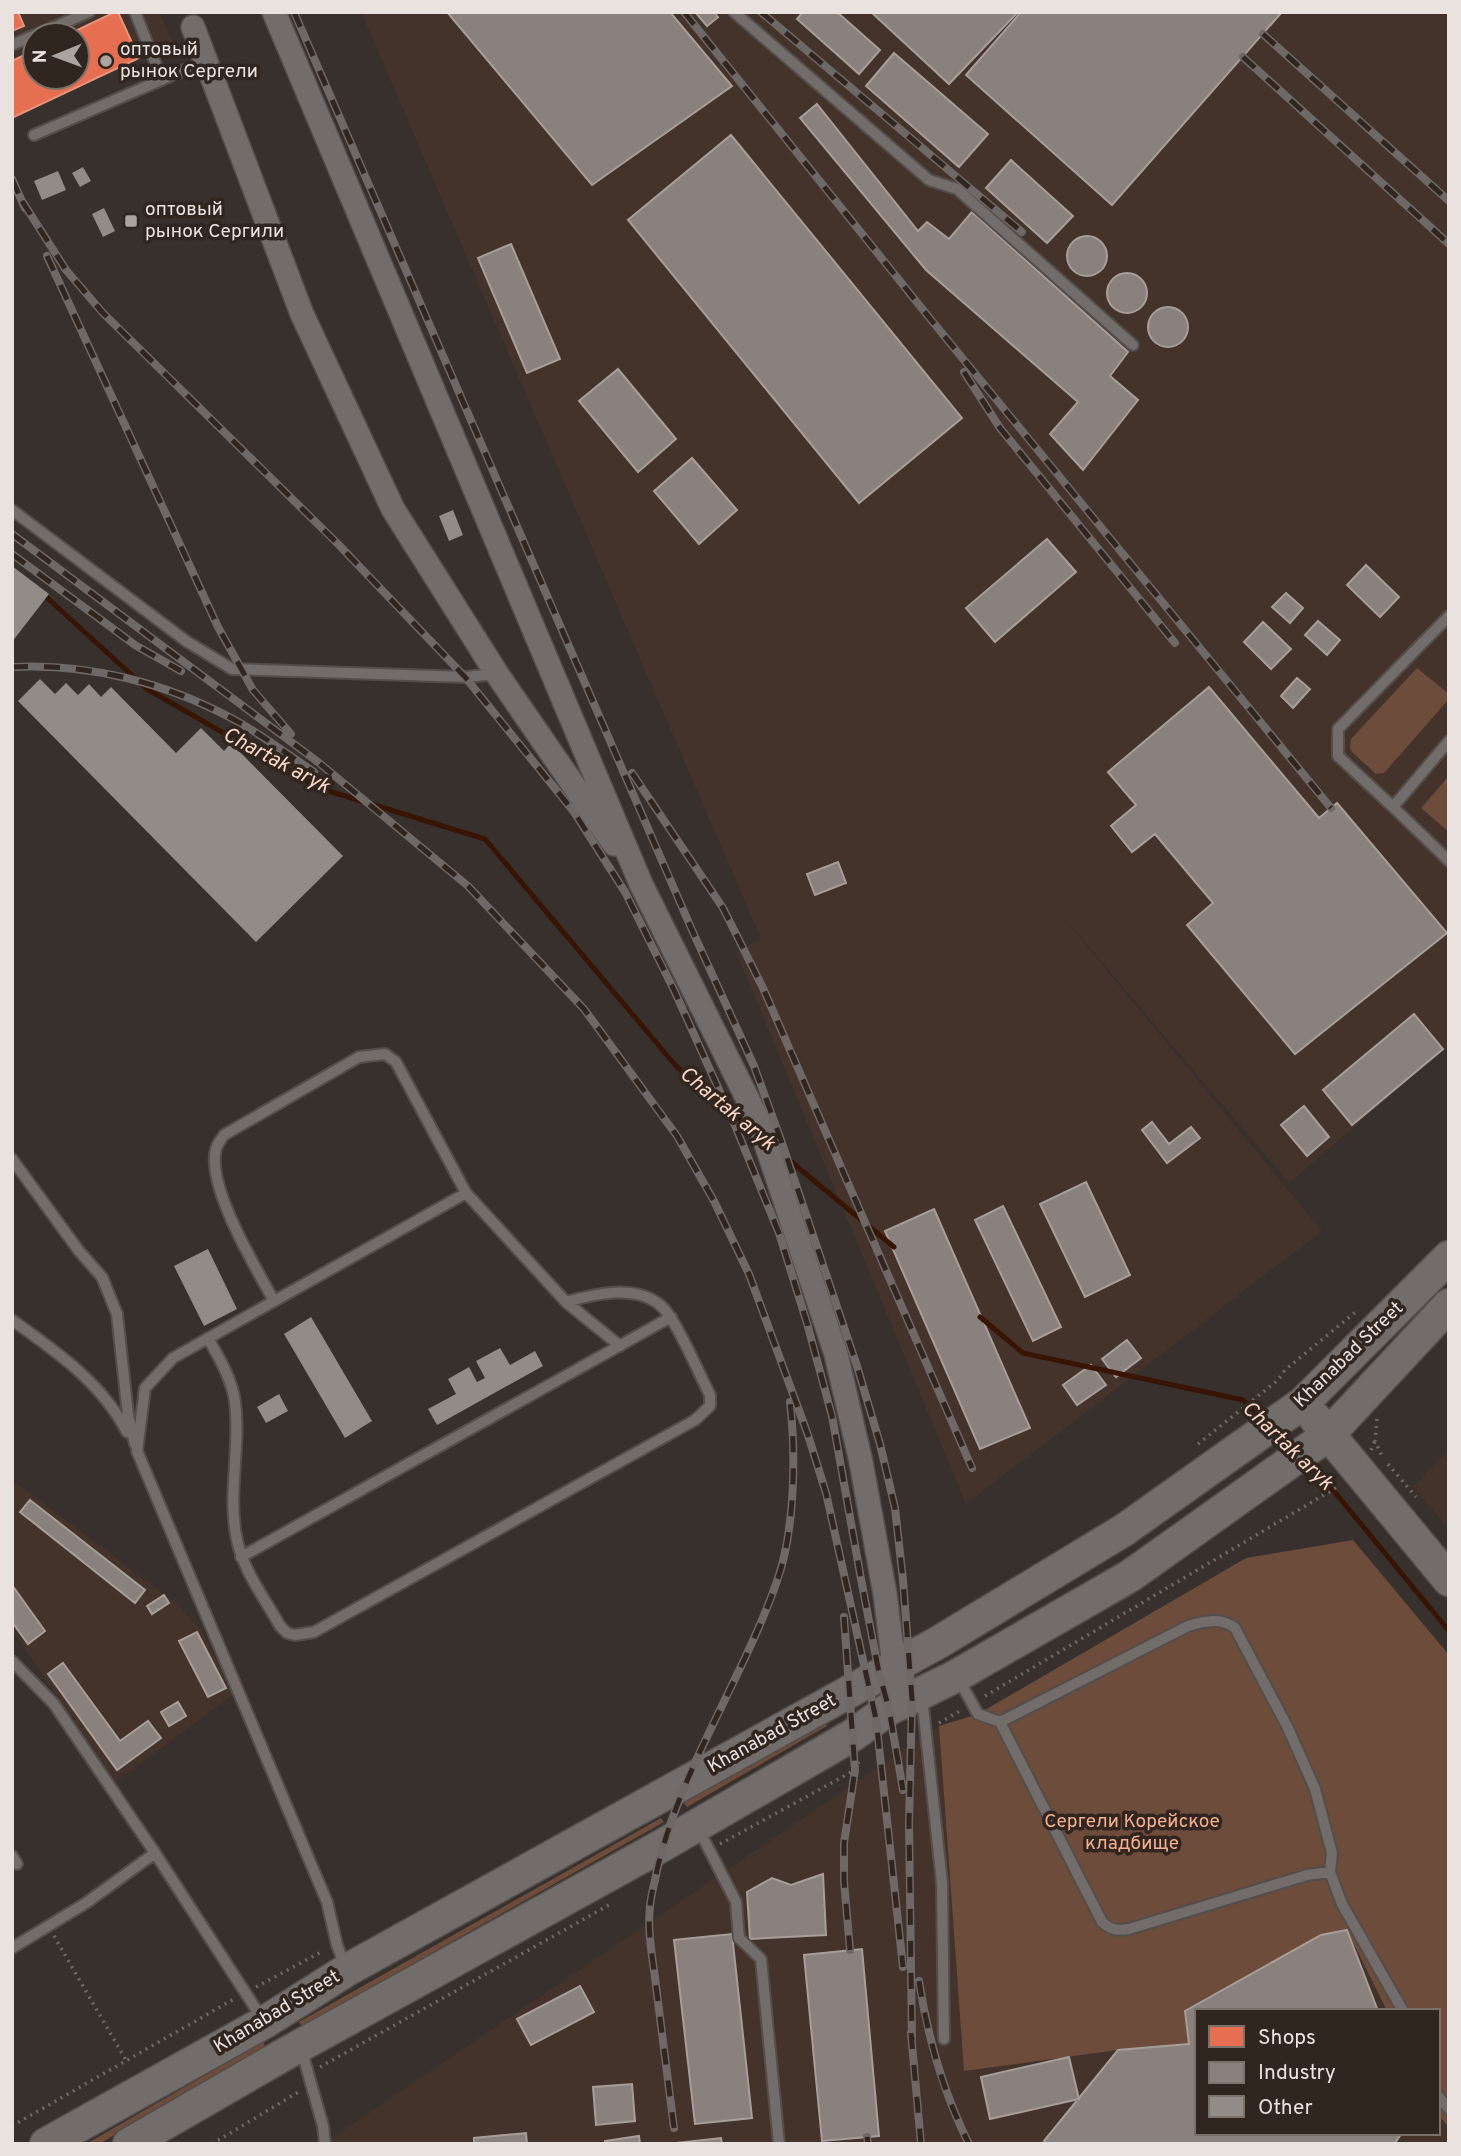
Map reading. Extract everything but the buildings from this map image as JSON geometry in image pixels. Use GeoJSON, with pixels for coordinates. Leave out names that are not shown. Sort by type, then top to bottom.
{"type":"FeatureCollection","features":[{"type":"Feature","properties":{"kind":"street"},"geometry":{"type":"LineString","coordinates":[[274,12],[641,884],[758,1120],[836,1354],[861,1462],[885,1594],[894,1666],[915,1708]]}},
{"type":"Feature","properties":{"kind":"street"},"geometry":{"type":"LineString","coordinates":[[191,23],[302,314],[393,509],[497,674],[641,884]]}},
{"type":"Feature","properties":{"kind":"street","name":"Khanabad Street"},"geometry":{"type":"LineString","coordinates":[[46,2144],[265,2022],[342,1958],[939,1642],[1124,1530],[1303,1404],[1449,1257]]}},
{"type":"Feature","properties":{"kind":"street","name":"Khanabad Street"},"geometry":{"type":"LineString","coordinates":[[129,2144],[298,2057],[703,1838],[836,1745],[915,1708],[956,1676],[1130,1576],[1328,1435],[1449,1306]]}},
{"type":"Feature","properties":{"kind":"street"},"geometry":{"type":"LineString","coordinates":[[1303,1404],[1449,1580]]}},
{"type":"Feature","properties":{"kind":"street"},"geometry":{"type":"LineString","coordinates":[[265,2022],[298,2057]]}},
{"type":"Feature","properties":{"kind":"lane"},"geometry":{"type":"LineString","coordinates":[[68,21],[89,12]]}},
{"type":"Feature","properties":{"kind":"lane"},"geometry":{"type":"LineString","coordinates":[[135,12],[162,80]]}},
{"type":"Feature","properties":{"kind":"lane"},"geometry":{"type":"LineString","coordinates":[[734,12],[929,180],[957,189],[1133,345]]}},
{"type":"Feature","properties":{"kind":"lane"},"geometry":{"type":"LineString","coordinates":[[34,135],[205,61]]}},
{"type":"Feature","properties":{"kind":"lane"},"geometry":{"type":"LineString","coordinates":[[12,510],[186,641],[232,669],[466,677],[497,674]]}},
{"type":"Feature","properties":{"kind":"lane"},"geometry":{"type":"LineString","coordinates":[[1449,616],[1338,729],[1338,756],[1449,861]]}},
{"type":"Feature","properties":{"kind":"lane"},"geometry":{"type":"LineString","coordinates":[[1392,807],[1448,740]]}},
{"type":"Feature","properties":{"kind":"lane"},"geometry":{"type":"LineString","coordinates":[[274,1301],[231,1217],[218,1178],[214,1159],[216,1146],[225,1135],[359,1057],[385,1054],[396,1062],[466,1193],[566,1301],[620,1346]]}},
{"type":"Feature","properties":{"kind":"lane"},"geometry":{"type":"LineString","coordinates":[[12,1160],[102,1278],[117,1314],[128,1415],[136,1451]]}},
{"type":"Feature","properties":{"kind":"lane"},"geometry":{"type":"LineString","coordinates":[[136,1451],[145,1388],[173,1358],[466,1193]]}},
{"type":"Feature","properties":{"kind":"lane"},"geometry":{"type":"LineString","coordinates":[[208,1338],[227,1374],[235,1399],[236,1481],[233,1514],[241,1557],[280,1626],[287,1633],[295,1635],[314,1632],[695,1420],[710,1406],[710,1395],[671,1317],[660,1304],[646,1297],[624,1292],[592,1294],[566,1301]]}},
{"type":"Feature","properties":{"kind":"lane"},"geometry":{"type":"LineString","coordinates":[[241,1557],[671,1317]]}},
{"type":"Feature","properties":{"kind":"lane"},"geometry":{"type":"LineString","coordinates":[[12,1320],[62,1356],[94,1385],[116,1410],[136,1451],[327,1902],[342,1958]]}},
{"type":"Feature","properties":{"kind":"lane"},"geometry":{"type":"LineString","coordinates":[[1000,1722],[1188,1626],[1208,1621],[1227,1622],[1235,1628],[1287,1726],[1315,1789],[1332,1853],[1330,1872],[1342,1904],[1403,2009]]}},
{"type":"Feature","properties":{"kind":"lane"},"geometry":{"type":"LineString","coordinates":[[12,1661],[54,1704],[265,2022]]}},
{"type":"Feature","properties":{"kind":"lane"},"geometry":{"type":"LineString","coordinates":[[956,1676],[978,1714],[1000,1722],[1102,1922],[1114,1930],[1129,1929],[1307,1875],[1330,1872]]}},
{"type":"Feature","properties":{"kind":"lane"},"geometry":{"type":"LineString","coordinates":[[915,1708],[942,1883],[944,2039]]}},
{"type":"Feature","properties":{"kind":"lane"},"geometry":{"type":"LineString","coordinates":[[703,1838],[736,1902],[739,1938],[761,1959],[779,2144]]}},
{"type":"Feature","properties":{"kind":"lane"},"geometry":{"type":"LineString","coordinates":[[12,1948],[86,1903],[155,1853]]}},
{"type":"Feature","properties":{"kind":"lane"},"geometry":{"type":"LineString","coordinates":[[298,2057],[323,2126],[325,2144]]}},
{"type":"Feature","properties":{"kind":"path"},"geometry":{"type":"LineString","coordinates":[[1192,1450],[1368,1302]]}},
{"type":"Feature","properties":{"kind":"path"},"geometry":{"type":"LineString","coordinates":[[915,1708],[938,1723],[1327,1495],[1359,1473],[1375,1441],[1377,1415]]}},
{"type":"Feature","properties":{"kind":"path"},"geometry":{"type":"LineString","coordinates":[[1375,1441],[1381,1457],[1416,1497]]}},
{"type":"Feature","properties":{"kind":"path"},"geometry":{"type":"LineString","coordinates":[[703,1838],[855,1770],[862,1753]]}},
{"type":"Feature","properties":{"kind":"path"},"geometry":{"type":"LineString","coordinates":[[212,2144],[298,2093],[298,2057],[612,1904]]}},
{"type":"Feature","properties":{"kind":"path"},"geometry":{"type":"LineString","coordinates":[[48,1926],[127,2062]]}},
{"type":"Feature","properties":{"kind":"path"},"geometry":{"type":"LineString","coordinates":[[12,2126],[244,1994],[342,1958]]}},
{"type":"Feature","properties":{"kind":"shaded area","name":"оптовый рынок Сергели"},"geometry":{"type":"Polygon","coordinates":[[[12,12],[159,12],[174,44],[91,80],[91,21],[21,21],[21,91],[65,91],[12,114],[12,12]]]}},
{"type":"Feature","properties":{"kind":"shaded area"},"geometry":{"type":"Polygon","coordinates":[[[361,12],[1449,12],[1449,1045],[1289,1183],[1043,893],[1322,1231],[966,1504],[736,952],[761,939],[361,12]]]}},
{"type":"Feature","properties":{"kind":"shaded area"},"geometry":{"type":"Polygon","coordinates":[[[1449,1450],[1449,1529],[1413,1487],[1449,1450]]]}},
{"type":"Feature","properties":{"kind":"shaded area"},"geometry":{"type":"Polygon","coordinates":[[[12,1480],[178,1605],[201,1630],[234,1694],[115,1782],[12,1630],[12,1480]]]}},
{"type":"Feature","properties":{"kind":"shaded area"},"geometry":{"type":"Polygon","coordinates":[[[939,1726],[964,2071],[1118,2050],[1188,2044],[1185,2011],[1321,1935],[1347,1930],[1386,2009],[1195,2009],[1195,2135],[1440,2135],[1440,2117],[1449,2128],[1449,2144],[323,2144],[939,1726]]]}},
{"type":"Feature","properties":{"kind":"green space"},"geometry":{"type":"Polygon","coordinates":[[[1417,668],[1449,694],[1449,699],[1384,773],[1376,774],[1352,752],[1351,739],[1417,668]]]}},
{"type":"Feature","properties":{"kind":"green space"},"geometry":{"type":"Polygon","coordinates":[[[1449,776],[1449,832],[1421,808],[1449,776]]]}},
{"type":"Feature","properties":{"kind":"green space","name":"Сергели Корейское кладбище"},"geometry":{"type":"Polygon","coordinates":[[[1353,1540],[1449,1655],[1449,2128],[1440,2117],[1440,2009],[1386,2009],[1347,1930],[1321,1935],[1185,2010],[1189,2044],[1118,2050],[964,2071],[939,1726],[978,1714],[1246,1558],[1353,1540]]]}},
{"type":"Feature","properties":{"kind":"green space"},"geometry":{"type":"Polygon","coordinates":[[[824,1722],[827,1726],[687,1807],[684,1803],[824,1722]]]}},
{"type":"Feature","properties":{"kind":"green space"},"geometry":{"type":"Polygon","coordinates":[[[661,1818],[664,1822],[302,2026],[299,2022],[661,1818]]]}},
{"type":"Feature","properties":{"kind":"green space"},"geometry":{"type":"Polygon","coordinates":[[[263,2042],[266,2048],[99,2144],[86,2144],[263,2042]]]}},
{"type":"Feature","properties":{"kind":"waterway","name":"Chartak aryk"},"geometry":{"type":"LineString","coordinates":[[43,594],[147,689],[319,788],[485,839],[676,1066],[753,1131]]}},
{"type":"Feature","properties":{"kind":"waterway","name":"Chartak aryk"},"geometry":{"type":"LineString","coordinates":[[777,1150],[894,1247]]}},
{"type":"Feature","properties":{"kind":"waterway","name":"Chartak aryk"},"geometry":{"type":"LineString","coordinates":[[980,1317],[1023,1353],[1243,1400],[1263,1419]]}},
{"type":"Feature","properties":{"kind":"waterway","name":"Chartak aryk"},"geometry":{"type":"LineString","coordinates":[[1277,1433],[1293,1449]]}},
{"type":"Feature","properties":{"kind":"waterway","name":"Chartak aryk"},"geometry":{"type":"LineString","coordinates":[[1307,1463],[1328,1484],[1449,1631]]}},
{"type":"Feature","properties":{"kind":"railway"},"geometry":{"type":"LineString","coordinates":[[294,12],[692,930],[754,1066],[857,1366],[895,1508],[903,1580],[912,1699],[909,1824],[912,2040]]}},
{"type":"Feature","properties":{"kind":"railway"},"geometry":{"type":"LineString","coordinates":[[684,12],[932,321],[1331,808]]}},
{"type":"Feature","properties":{"kind":"railway"},"geometry":{"type":"LineString","coordinates":[[761,12],[1022,232]]}},
{"type":"Feature","properties":{"kind":"railway"},"geometry":{"type":"LineString","coordinates":[[1263,34],[1449,201]]}},
{"type":"Feature","properties":{"kind":"railway"},"geometry":{"type":"LineString","coordinates":[[1243,57],[1449,244]]}},
{"type":"Feature","properties":{"kind":"railway"},"geometry":{"type":"LineString","coordinates":[[12,179],[25,208]]}},
{"type":"Feature","properties":{"kind":"railway"},"geometry":{"type":"LineString","coordinates":[[22,201],[66,270],[103,313],[337,543],[465,677],[574,812],[625,892],[674,990],[734,1123],[779,1233],[807,1323],[832,1416],[903,1790]]}},
{"type":"Feature","properties":{"kind":"railway"},"geometry":{"type":"LineString","coordinates":[[47,256],[218,627],[253,690],[291,734]]}},
{"type":"Feature","properties":{"kind":"railway"},"geometry":{"type":"LineString","coordinates":[[964,372],[1000,428],[1175,643]]}},
{"type":"Feature","properties":{"kind":"railway"},"geometry":{"type":"LineString","coordinates":[[12,534],[318,762],[468,886],[584,1009],[677,1136],[714,1201],[749,1274],[808,1435],[826,1493],[876,1719],[903,1967]]}},
{"type":"Feature","properties":{"kind":"railway"},"geometry":{"type":"LineString","coordinates":[[12,554],[135,645],[181,671]]}},
{"type":"Feature","properties":{"kind":"railway"},"geometry":{"type":"LineString","coordinates":[[12,667],[70,668],[98,672],[181,695],[233,719],[314,772]]}},
{"type":"Feature","properties":{"kind":"railway"},"geometry":{"type":"LineString","coordinates":[[632,773],[723,908],[763,988],[972,1468]]}},
{"type":"Feature","properties":{"kind":"railway"},"geometry":{"type":"LineString","coordinates":[[674,2128],[651,1946],[651,1902],[657,1870],[681,1795],[763,1617],[783,1561],[791,1516],[793,1445],[790,1402]]}},
{"type":"Feature","properties":{"kind":"railway"},"geometry":{"type":"LineString","coordinates":[[844,1617],[855,1770],[844,1843],[844,1881],[850,1950]]}},
{"type":"Feature","properties":{"kind":"railway"},"geometry":{"type":"LineString","coordinates":[[919,1981],[938,2064],[951,2105],[969,2144]]}},
{"type":"Feature","properties":{"kind":"railway"},"geometry":{"type":"LineString","coordinates":[[911,2033],[921,2144]]}},
{"type":"Feature","properties":{"kind":"railway"},"geometry":{"type":"LineString","coordinates":[[867,2137],[868,2144]]}},
{"type":"Feature","properties":{"kind":"place","name":"оптовый рынок Сергели"},"geometry":{"type":"Point","coordinates":[106,61]}},
{"type":"Feature","properties":{"kind":"place","name":"оптовый рынок Сергили"},"geometry":{"type":"Point","coordinates":[131,221]}}]}
